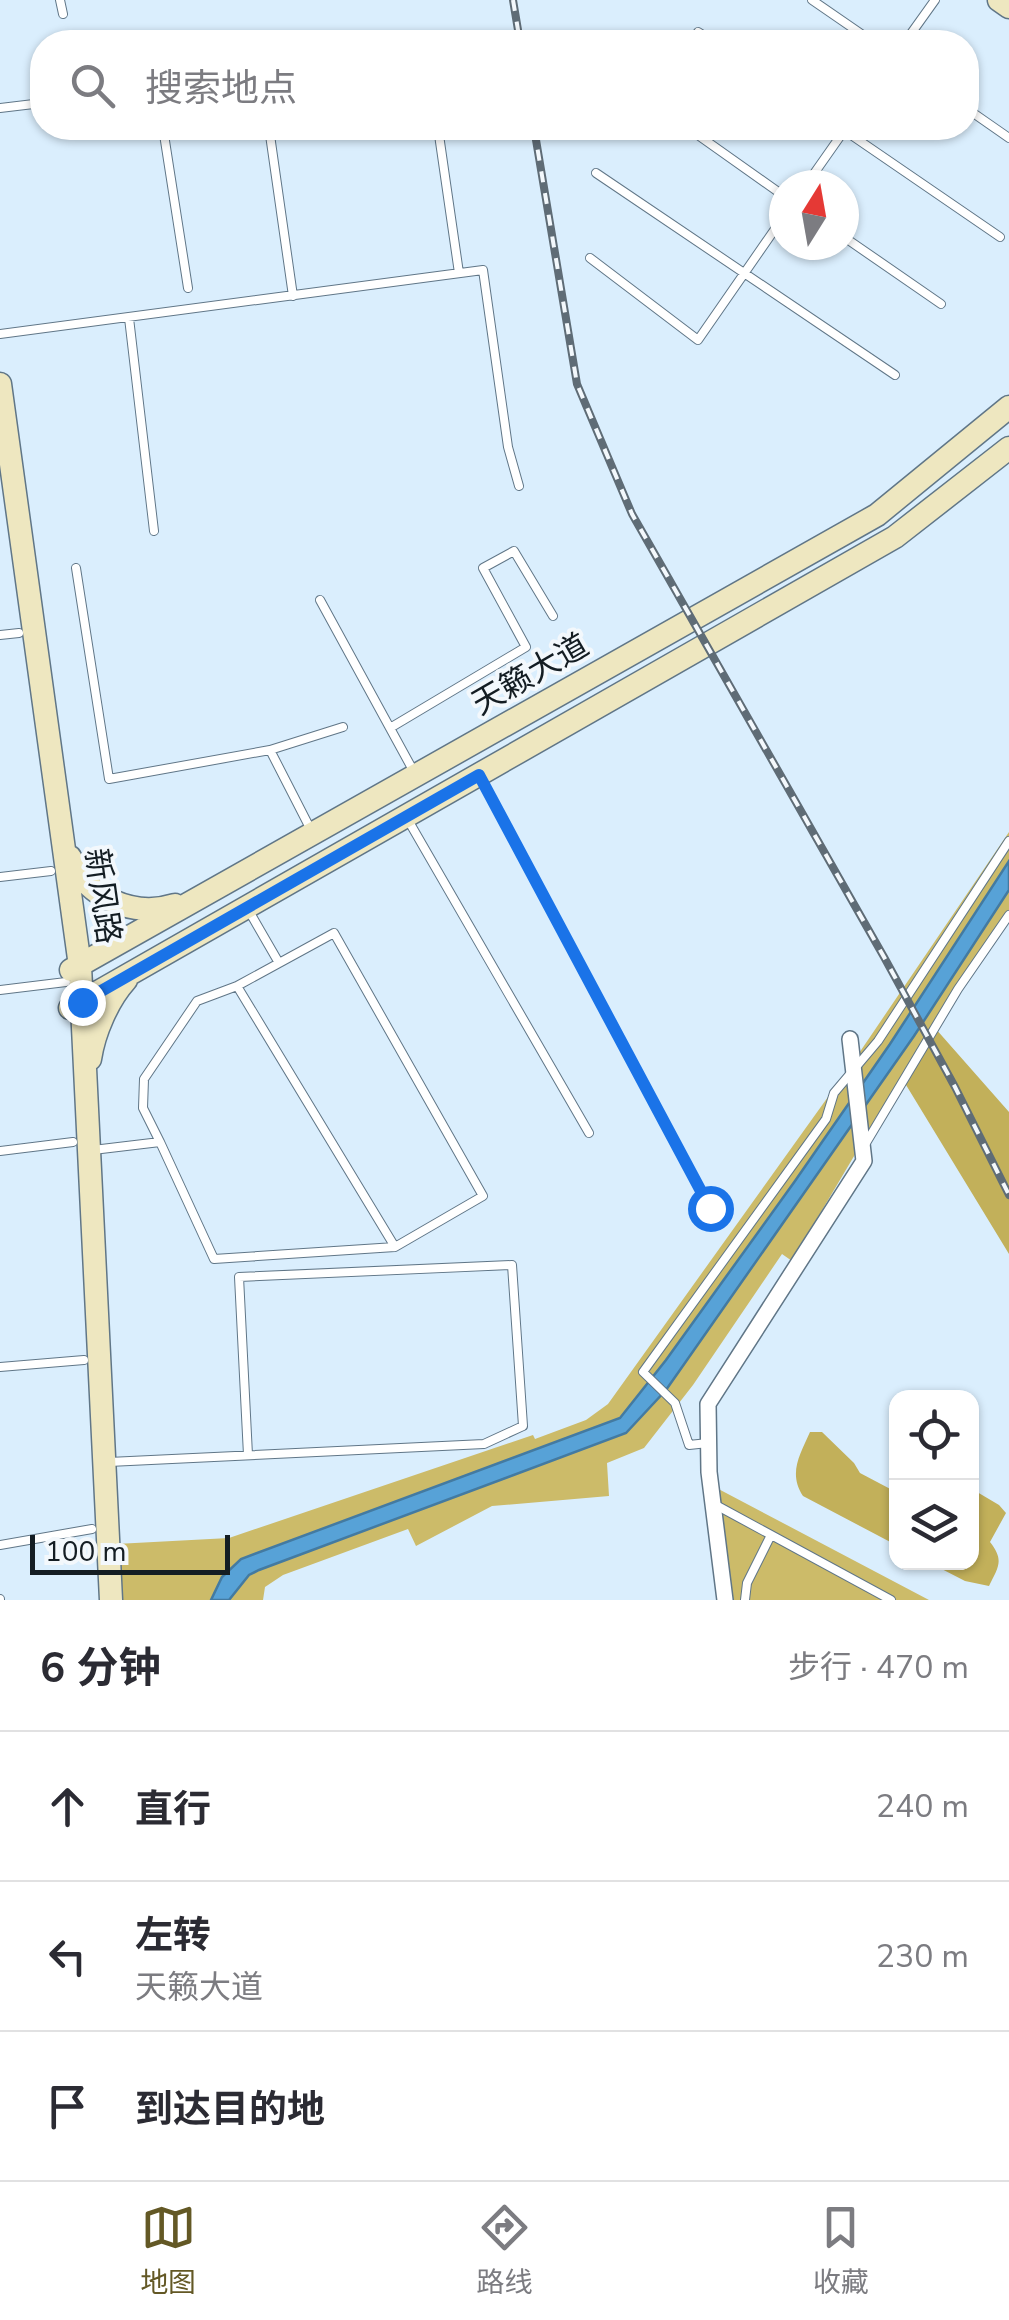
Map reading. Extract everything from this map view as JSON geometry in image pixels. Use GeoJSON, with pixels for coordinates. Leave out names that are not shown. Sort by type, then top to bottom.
{"type":"FeatureCollection","features":[{"type":"Feature","properties":{"kind":"main road"},"geometry":{"type":"LineString","coordinates":[[999,0],[1009,7]]}},
{"type":"Feature","properties":{"kind":"main road","name":"新风路"},"geometry":{"type":"LineString","coordinates":[[0,384],[63,839],[70,973]]}},
{"type":"Feature","properties":{"kind":"main road","name":"天籁大道"},"geometry":{"type":"LineString","coordinates":[[70,973],[877,514],[1009,407]]}},
{"type":"Feature","properties":{"kind":"main road","name":"天籁大道"},"geometry":{"type":"LineString","coordinates":[[74,1006],[895,538],[1007,453]]}},
{"type":"Feature","properties":{"kind":"main road","name":"新风路"},"geometry":{"type":"LineString","coordinates":[[0,497],[9,634],[70,973],[86,1092],[81,1146],[84,1360],[96,1600]]}},
{"type":"Feature","properties":{"kind":"main road"},"geometry":{"type":"LineString","coordinates":[[63,839],[76,871],[100,894],[127,908],[158,910],[202,897]]}},
{"type":"Feature","properties":{"kind":"main road"},"geometry":{"type":"LineString","coordinates":[[86,1092],[92,1045],[118,990],[133,972]]}},
{"type":"Feature","properties":{"kind":"main road","name":"新风路"},"geometry":{"type":"LineString","coordinates":[[74,1006],[111,1600]]}},
{"type":"Feature","properties":{"kind":"street"},"geometry":{"type":"LineString","coordinates":[[725,1600],[713,1503],[708,1404],[864,1161],[850,1039]]}},
{"type":"Feature","properties":{"kind":"lane"},"geometry":{"type":"LineString","coordinates":[[60,0],[62,14]]}},
{"type":"Feature","properties":{"kind":"lane"},"geometry":{"type":"LineString","coordinates":[[812,0],[856,30]]}},
{"type":"Feature","properties":{"kind":"lane"},"geometry":{"type":"LineString","coordinates":[[914,30],[935,0]]}},
{"type":"Feature","properties":{"kind":"lane"},"geometry":{"type":"LineString","coordinates":[[0,108],[30,104]]}},
{"type":"Feature","properties":{"kind":"lane"},"geometry":{"type":"LineString","coordinates":[[979,117],[1009,138]]}},
{"type":"Feature","properties":{"kind":"lane"},"geometry":{"type":"LineString","coordinates":[[165,140],[188,288]]}},
{"type":"Feature","properties":{"kind":"lane"},"geometry":{"type":"LineString","coordinates":[[271,140],[293,296]]}},
{"type":"Feature","properties":{"kind":"lane"},"geometry":{"type":"LineString","coordinates":[[440,140],[458,273]]}},
{"type":"Feature","properties":{"kind":"lane"},"geometry":{"type":"LineString","coordinates":[[705,140],[769,185]]}},
{"type":"Feature","properties":{"kind":"lane"},"geometry":{"type":"LineString","coordinates":[[816,170],[836,140]]}},
{"type":"Feature","properties":{"kind":"lane"},"geometry":{"type":"LineString","coordinates":[[861,140],[1000,237]]}},
{"type":"Feature","properties":{"kind":"lane"},"geometry":{"type":"LineString","coordinates":[[596,174],[895,375]]}},
{"type":"Feature","properties":{"kind":"lane"},"geometry":{"type":"LineString","coordinates":[[590,258],[698,340],[769,238]]}},
{"type":"Feature","properties":{"kind":"lane"},"geometry":{"type":"LineString","coordinates":[[859,247],[941,304]]}},
{"type":"Feature","properties":{"kind":"lane"},"geometry":{"type":"LineString","coordinates":[[0,334],[483,270],[508,447],[520,486]]}},
{"type":"Feature","properties":{"kind":"lane"},"geometry":{"type":"LineString","coordinates":[[129,318],[154,531]]}},
{"type":"Feature","properties":{"kind":"lane"},"geometry":{"type":"LineString","coordinates":[[390,728],[526,647],[483,568],[514,551],[553,616]]}},
{"type":"Feature","properties":{"kind":"lane"},"geometry":{"type":"LineString","coordinates":[[76,568],[109,779],[270,750],[343,727]]}},
{"type":"Feature","properties":{"kind":"lane"},"geometry":{"type":"LineString","coordinates":[[320,600],[416,776]]}},
{"type":"Feature","properties":{"kind":"lane"},"geometry":{"type":"LineString","coordinates":[[270,750],[313,834]]}},
{"type":"Feature","properties":{"kind":"lane"},"geometry":{"type":"LineString","coordinates":[[479,775],[710,1208]]}},
{"type":"Feature","properties":{"kind":"lane"},"geometry":{"type":"LineString","coordinates":[[406,816],[588,1133]]}},
{"type":"Feature","properties":{"kind":"lane"},"geometry":{"type":"LineString","coordinates":[[708,1443],[689,1445],[675,1404],[643,1372],[826,1118],[834,1093],[853,1076],[888,1026],[1009,841]]}},
{"type":"Feature","properties":{"kind":"lane"},"geometry":{"type":"LineString","coordinates":[[0,878],[52,871]]}},
{"type":"Feature","properties":{"kind":"lane"},"geometry":{"type":"LineString","coordinates":[[247,907],[278,963]]}},
{"type":"Feature","properties":{"kind":"lane"},"geometry":{"type":"LineString","coordinates":[[863,1139],[1009,916]]}},
{"type":"Feature","properties":{"kind":"lane"},"geometry":{"type":"LineString","coordinates":[[334,933],[484,1196],[395,1248],[214,1260],[142,1108],[144,1080],[197,1002],[237,986],[334,933]]}},
{"type":"Feature","properties":{"kind":"lane"},"geometry":{"type":"LineString","coordinates":[[0,990],[70,973]]}},
{"type":"Feature","properties":{"kind":"lane"},"geometry":{"type":"LineString","coordinates":[[237,986],[395,1248]]}},
{"type":"Feature","properties":{"kind":"lane"},"geometry":{"type":"LineString","coordinates":[[0,1151],[160,1142]]}},
{"type":"Feature","properties":{"kind":"lane"},"geometry":{"type":"LineString","coordinates":[[104,1462],[484,1444],[523,1426],[512,1264],[239,1277],[248,1455]]}},
{"type":"Feature","properties":{"kind":"lane"},"geometry":{"type":"LineString","coordinates":[[0,1366],[84,1360]]}},
{"type":"Feature","properties":{"kind":"lane"},"geometry":{"type":"LineString","coordinates":[[713,1503],[890,1600]]}},
{"type":"Feature","properties":{"kind":"lane"},"geometry":{"type":"LineString","coordinates":[[0,1545],[92,1530]]}},
{"type":"Feature","properties":{"kind":"lane"},"geometry":{"type":"LineString","coordinates":[[745,1600],[747,1584],[771,1535]]}},
{"type":"Feature","properties":{"kind":"shaded area"},"geometry":{"type":"Polygon","coordinates":[[[1009,832],[1009,915],[915,1053],[792,1261],[782,1254],[693,1385],[644,1448],[607,1463],[609,1496],[492,1506],[416,1546],[408,1529],[283,1575],[265,1587],[263,1600],[118,1600],[116,1544],[229,1538],[533,1435],[535,1439],[586,1420],[608,1404],[853,1062],[1009,832]]]}},
{"type":"Feature","properties":{"kind":"shaded area"},"geometry":{"type":"Polygon","coordinates":[[[935,1028],[1009,1112],[1009,1254],[903,1080],[935,1028]]]}},
{"type":"Feature","properties":{"kind":"shaded area"},"geometry":{"type":"Polygon","coordinates":[[[810,1432],[822,1432],[860,1473],[889,1488],[889,1541],[803,1496],[796,1480],[799,1456],[810,1432]]]}},
{"type":"Feature","properties":{"kind":"shaded area"},"geometry":{"type":"Polygon","coordinates":[[[709,1484],[929,1600],[724,1600],[709,1484]]]}},
{"type":"Feature","properties":{"kind":"shaded area"},"geometry":{"type":"Polygon","coordinates":[[[979,1493],[1006,1513],[990,1542],[999,1563],[989,1586],[965,1581],[944,1570],[979,1570],[979,1493]]]}},
{"type":"Feature","properties":{"kind":"water"},"geometry":{"type":"Polygon","coordinates":[[[1009,861],[1009,890],[914,1036],[666,1390],[626,1433],[259,1570],[249,1575],[229,1600],[211,1600],[222,1577],[241,1559],[620,1418],[795,1181],[1009,861]]]}},
{"type":"Feature","properties":{"kind":"railway"},"geometry":{"type":"LineString","coordinates":[[513,0],[518,30]]}},
{"type":"Feature","properties":{"kind":"railway"},"geometry":{"type":"LineString","coordinates":[[536,140],[577,384],[632,514],[884,957],[1009,1195]]}},
{"type":"Feature","properties":{"kind":"route"},"geometry":{"type":"LineString","coordinates":[[82,1002],[479,775],[710,1208]]}}]}
